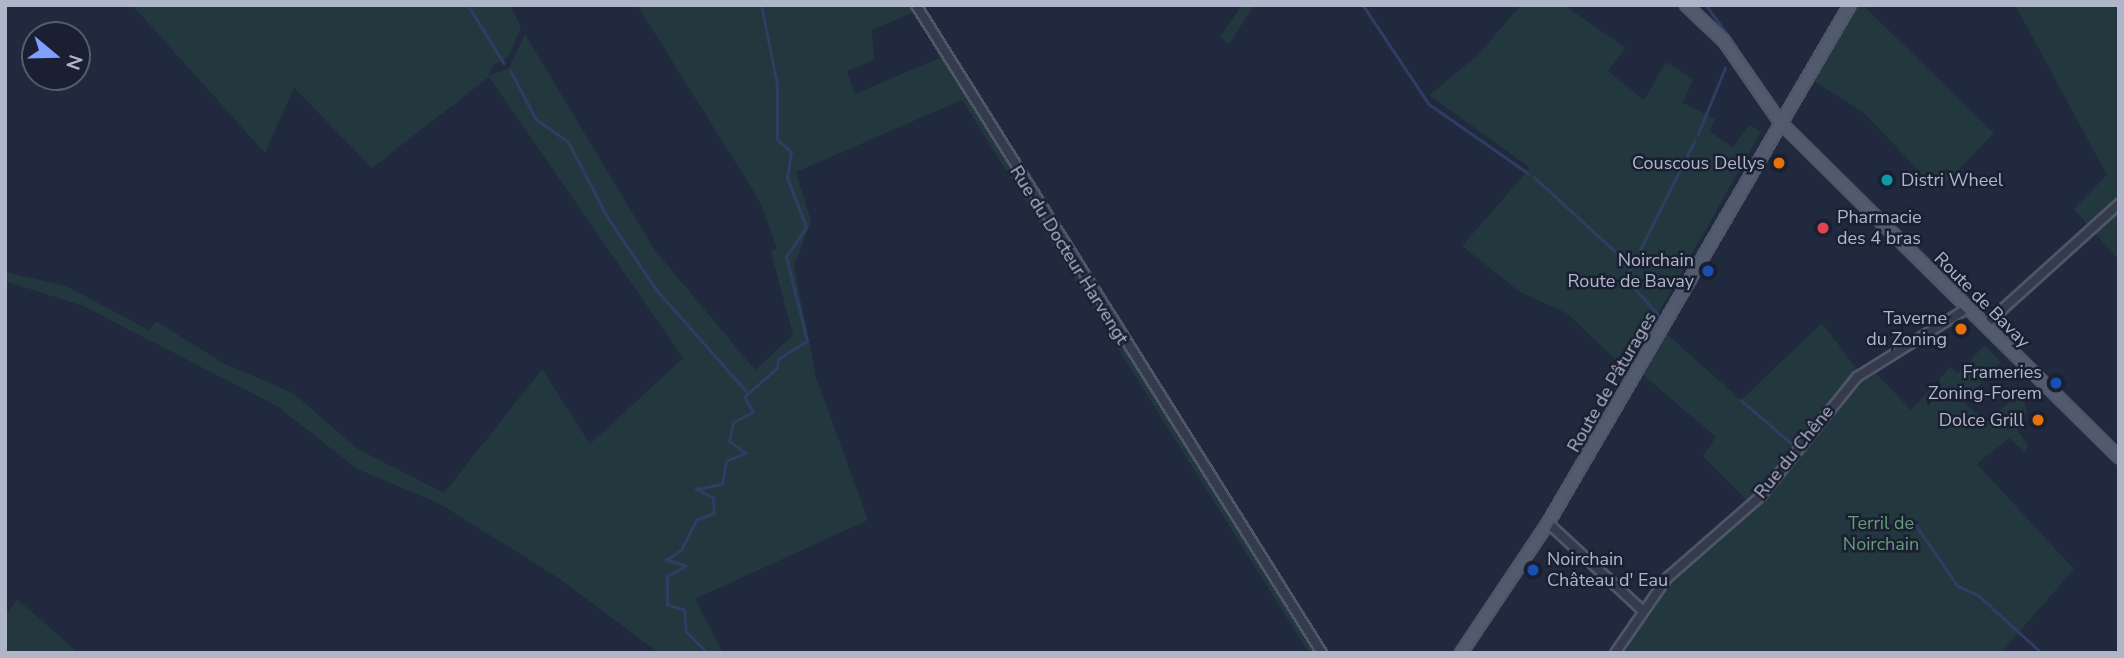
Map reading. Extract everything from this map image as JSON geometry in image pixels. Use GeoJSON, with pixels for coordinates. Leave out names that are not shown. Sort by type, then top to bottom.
{"type":"FeatureCollection","features":[{"type":"Feature","properties":{"kind":"main road","name":"Route de Bavay"},"geometry":{"type":"LineString","coordinates":[[1686,5],[1724,41],[1780,122],[2119,458]]}},
{"type":"Feature","properties":{"kind":"main road","name":"Route de Pâturages"},"geometry":{"type":"LineString","coordinates":[[1461,653],[1548,523],[1850,5]]}},
{"type":"Feature","properties":{"kind":"street","name":"Rue du Docteur Harvengt"},"geometry":{"type":"LineString","coordinates":[[916,5],[1322,653]]}},
{"type":"Feature","properties":{"kind":"street"},"geometry":{"type":"LineString","coordinates":[[1986,325],[2119,204]]}},
{"type":"Feature","properties":{"kind":"street","name":"Rue du Chêne"},"geometry":{"type":"LineString","coordinates":[[1615,653],[1641,609],[1701,545],[1761,496],[1857,377],[1968,308]]}},
{"type":"Feature","properties":{"kind":"street"},"geometry":{"type":"LineString","coordinates":[[1548,523],[1641,609]]}},
{"type":"Feature","properties":{"kind":"green space"},"geometry":{"type":"Polygon","coordinates":[[[132,5],[510,5],[521,27],[509,57],[493,65],[489,76],[509,68],[525,34],[654,249],[755,370],[793,335],[771,252],[777,248],[759,200],[637,5],[911,5],[915,12],[872,30],[874,60],[847,71],[855,94],[944,56],[1318,653],[1309,653],[962,100],[796,172],[811,221],[794,266],[816,377],[868,520],[695,599],[723,653],[659,653],[557,577],[438,503],[357,469],[277,406],[83,306],[5,281],[5,272],[66,286],[149,330],[156,321],[223,363],[293,393],[358,449],[444,493],[542,369],[590,444],[683,358],[489,77],[372,168],[294,88],[265,153],[132,5]]]}},
{"type":"Feature","properties":{"kind":"green space"},"geometry":{"type":"Polygon","coordinates":[[[1242,5],[1254,5],[1229,45],[1220,37],[1242,5]]]}},
{"type":"Feature","properties":{"kind":"green space"},"geometry":{"type":"Polygon","coordinates":[[[1521,5],[1564,5],[1626,48],[1608,71],[1644,100],[1666,62],[1693,79],[1683,103],[1715,119],[1710,132],[1733,147],[1749,125],[1761,132],[1626,370],[1568,314],[1520,292],[1462,246],[1530,168],[1429,95],[1478,55],[1521,5]]]}},
{"type":"Feature","properties":{"kind":"green space"},"geometry":{"type":"Polygon","coordinates":[[[1850,5],[1863,5],[1994,133],[1938,191],[1864,113],[1809,78],[1850,5]]]}},
{"type":"Feature","properties":{"kind":"green space"},"geometry":{"type":"Polygon","coordinates":[[[2015,5],[2119,5],[2119,261],[2074,209],[2107,175],[2015,5]]]}},
{"type":"Feature","properties":{"kind":"green space","name":"Terril de Noirchain"},"geometry":{"type":"Polygon","coordinates":[[[1822,323],[1860,373],[1870,367],[1911,410],[1950,367],[1958,373],[1985,345],[2001,362],[1964,402],[1985,421],[2022,393],[2027,411],[2017,430],[2028,445],[2024,452],[2009,438],[1977,464],[2074,569],[2001,653],[1615,653],[1667,578],[1751,505],[1703,456],[1716,437],[1637,370],[1661,329],[1741,400],[1822,323]]]}},
{"type":"Feature","properties":{"kind":"green space"},"geometry":{"type":"Polygon","coordinates":[[[17,600],[79,653],[5,653],[5,616],[17,600]]]}},
{"type":"Feature","properties":{"kind":"waterway"},"geometry":{"type":"LineString","coordinates":[[468,5],[504,63]]}},
{"type":"Feature","properties":{"kind":"waterway"},"geometry":{"type":"LineString","coordinates":[[707,653],[686,632],[684,610],[667,605],[667,576],[686,566],[666,560],[681,550],[696,520],[714,513],[713,498],[696,489],[722,484],[726,461],[745,453],[729,441],[733,422],[753,412],[744,397],[777,368],[778,359],[807,341],[786,257],[806,227],[787,178],[791,152],[777,140],[777,85],[761,5]]}},
{"type":"Feature","properties":{"kind":"waterway"},"geometry":{"type":"LineString","coordinates":[[1363,5],[1429,104],[1528,173]]}},
{"type":"Feature","properties":{"kind":"waterway"},"geometry":{"type":"LineString","coordinates":[[1706,5],[1736,46]]}},
{"type":"Feature","properties":{"kind":"waterway"},"geometry":{"type":"LineString","coordinates":[[1698,134],[1725,68]]}},
{"type":"Feature","properties":{"kind":"waterway"},"geometry":{"type":"LineString","coordinates":[[511,71],[536,119],[568,141],[607,216],[656,289],[748,393]]}},
{"type":"Feature","properties":{"kind":"waterway"},"geometry":{"type":"LineString","coordinates":[[1640,250],[1694,142]]}},
{"type":"Feature","properties":{"kind":"waterway"},"geometry":{"type":"LineString","coordinates":[[1534,177],[1630,265]]}},
{"type":"Feature","properties":{"kind":"waterway"},"geometry":{"type":"LineString","coordinates":[[1626,278],[1636,257]]}},
{"type":"Feature","properties":{"kind":"waterway"},"geometry":{"type":"LineString","coordinates":[[1630,283],[1658,314]]}},
{"type":"Feature","properties":{"kind":"waterway"},"geometry":{"type":"LineString","coordinates":[[1741,400],[1791,443]]}},
{"type":"Feature","properties":{"kind":"waterway"},"geometry":{"type":"LineString","coordinates":[[1911,518],[1958,586],[1978,595],[2042,653]]}},
{"type":"Feature","properties":{"kind":"place","name":"Couscous Dellys"},"geometry":{"type":"Point","coordinates":[1779,163]}},
{"type":"Feature","properties":{"kind":"place","name":"Distri Wheel"},"geometry":{"type":"Point","coordinates":[1887,180]}},
{"type":"Feature","properties":{"kind":"place","name":"Pharmacie des 4 bras"},"geometry":{"type":"Point","coordinates":[1823,228]}},
{"type":"Feature","properties":{"kind":"place","name":"Noirchain Route de Bavay"},"geometry":{"type":"Point","coordinates":[1708,271]}},
{"type":"Feature","properties":{"kind":"place","name":"Taverne du Zoning"},"geometry":{"type":"Point","coordinates":[1961,329]}},
{"type":"Feature","properties":{"kind":"place","name":"Frameries Zoning-Forem"},"geometry":{"type":"Point","coordinates":[2056,383]}},
{"type":"Feature","properties":{"kind":"place","name":"Dolce Grill"},"geometry":{"type":"Point","coordinates":[2038,420]}},
{"type":"Feature","properties":{"kind":"place","name":"Noirchain Château d' Eau"},"geometry":{"type":"Point","coordinates":[1533,570]}}]}
